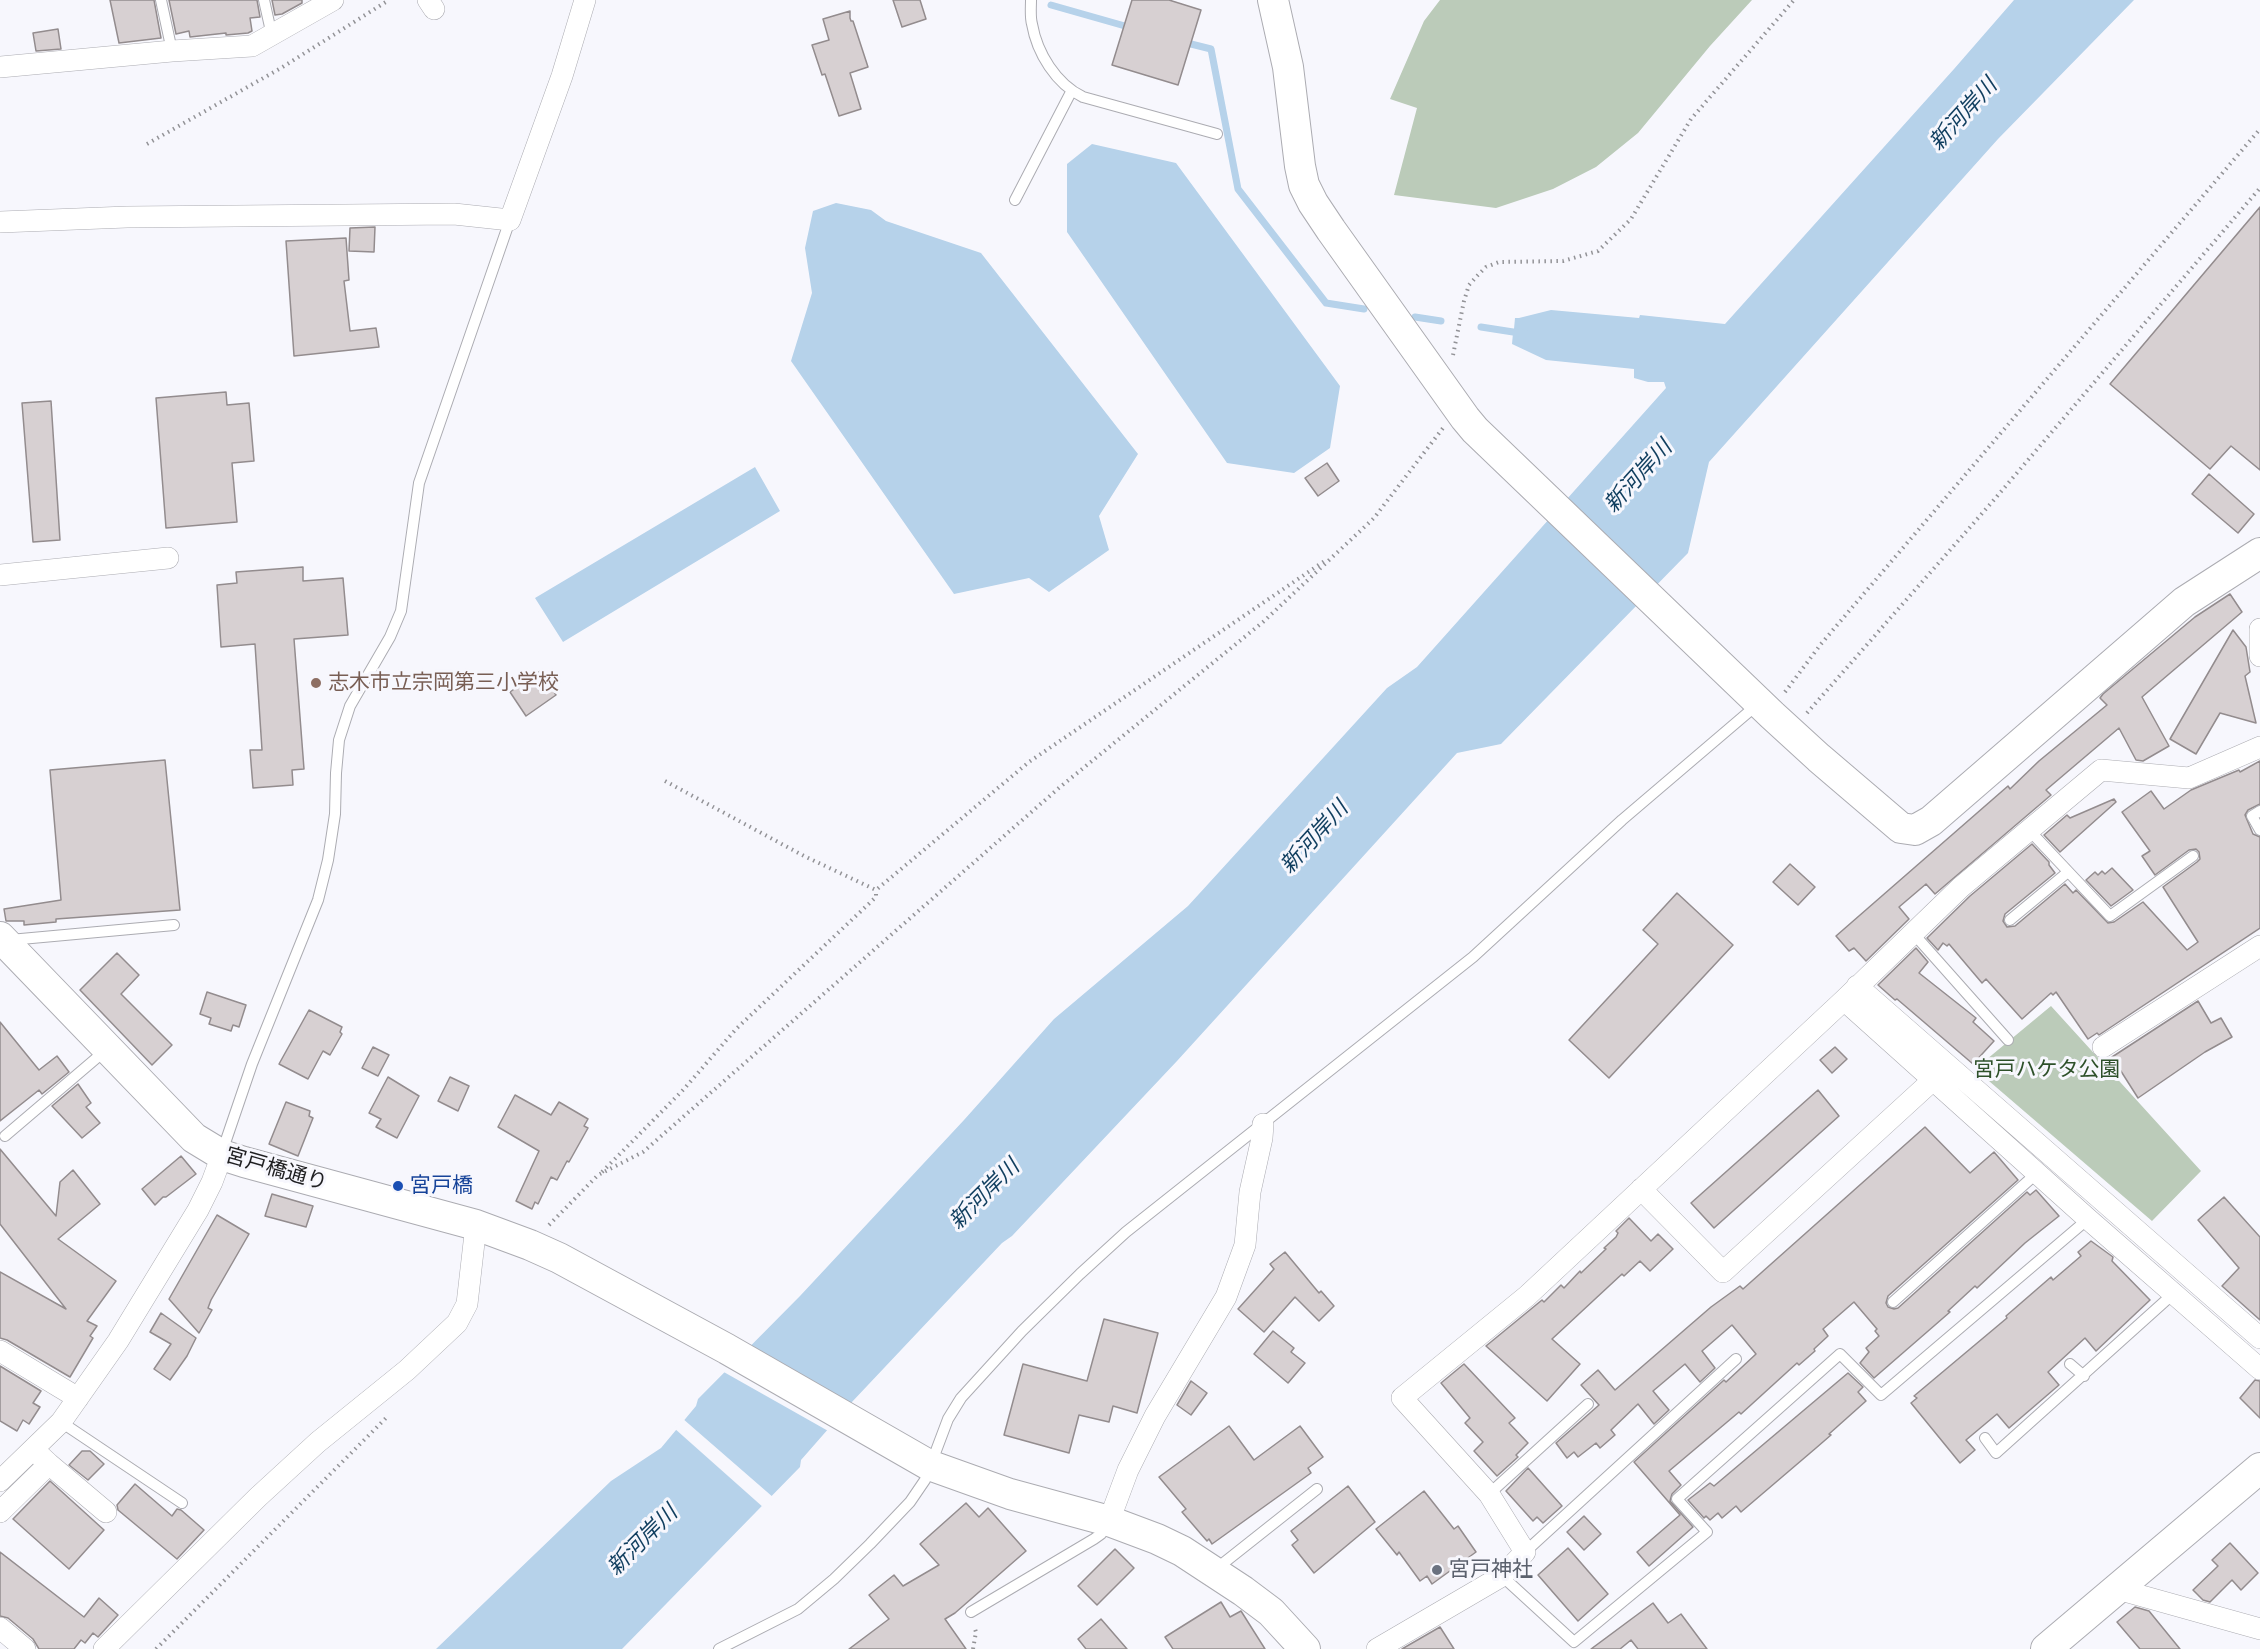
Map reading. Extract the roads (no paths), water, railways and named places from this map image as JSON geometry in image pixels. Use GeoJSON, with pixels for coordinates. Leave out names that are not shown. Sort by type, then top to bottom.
{"type":"FeatureCollection","features":[{"type":"Feature","properties":{"kind":"street"},"geometry":{"type":"LineString","coordinates":[[0,67],[252,46],[272,37],[333,0]]}},
{"type":"Feature","properties":{"kind":"street"},"geometry":{"type":"LineString","coordinates":[[0,222],[127,217],[454,214],[510,220],[562,76],[585,0]]}},
{"type":"Feature","properties":{"kind":"street"},"geometry":{"type":"LineString","coordinates":[[1273,0],[1288,67],[1304,185],[1331,230],[1461,413],[1475,430],[1764,697],[1787,729],[1901,828],[1915,830],[1931,821],[2184,602],[2260,553]]}},
{"type":"Feature","properties":{"kind":"street"},"geometry":{"type":"LineString","coordinates":[[0,575],[168,558]]}},
{"type":"Feature","properties":{"kind":"street"},"geometry":{"type":"LineString","coordinates":[[2260,630],[2260,656]]}},
{"type":"Feature","properties":{"kind":"street"},"geometry":{"type":"LineString","coordinates":[[1377,1649],[1502,1576],[1525,1552],[1489,1494],[1402,1398],[1527,1296],[1961,887],[2101,770],[2189,778],[2260,747]]}},
{"type":"Feature","properties":{"kind":"street","name":"宮戸橋通り"},"geometry":{"type":"LineString","coordinates":[[2,938],[194,1138],[222,1155],[476,1225],[531,1245],[717,1344],[929,1465],[1010,1494],[1109,1521],[1157,1539],[1214,1571],[1271,1612],[1303,1648]]}},
{"type":"Feature","properties":{"kind":"street"},"geometry":{"type":"LineString","coordinates":[[2103,1047],[2260,946]]}},
{"type":"Feature","properties":{"kind":"street"},"geometry":{"type":"LineString","coordinates":[[1851,993],[1933,1080],[2260,1369]]}},
{"type":"Feature","properties":{"kind":"street"},"geometry":{"type":"LineString","coordinates":[[1851,993],[2260,1338]]}},
{"type":"Feature","properties":{"kind":"street"},"geometry":{"type":"LineString","coordinates":[[1641,1189],[1723,1272],[1933,1080]]}},
{"type":"Feature","properties":{"kind":"street"},"geometry":{"type":"LineString","coordinates":[[1109,1521],[1128,1470],[1155,1416],[1226,1297],[1245,1245],[1251,1192],[1263,1124]]}},
{"type":"Feature","properties":{"kind":"street"},"geometry":{"type":"LineString","coordinates":[[0,1512],[41,1457],[61,1422],[118,1341],[198,1210],[222,1155]]}},
{"type":"Feature","properties":{"kind":"street"},"geometry":{"type":"LineString","coordinates":[[104,1649],[194,1559],[318,1442],[407,1370],[457,1323],[467,1304],[476,1225]]}},
{"type":"Feature","properties":{"kind":"street"},"geometry":{"type":"LineString","coordinates":[[0,1351],[78,1398]]}},
{"type":"Feature","properties":{"kind":"street"},"geometry":{"type":"LineString","coordinates":[[0,1481],[41,1457]]}},
{"type":"Feature","properties":{"kind":"street"},"geometry":{"type":"LineString","coordinates":[[41,1457],[106,1512]]}},
{"type":"Feature","properties":{"kind":"street"},"geometry":{"type":"LineString","coordinates":[[2046,1649],[2260,1468]]}},
{"type":"Feature","properties":{"kind":"street"},"geometry":{"type":"LineString","coordinates":[[2117,1589],[2260,1629]]}},
{"type":"Feature","properties":{"kind":"street"},"geometry":{"type":"LineString","coordinates":[[0,1628],[25,1649]]}},
{"type":"Feature","properties":{"kind":"lane"},"geometry":{"type":"LineString","coordinates":[[161,0],[172,51]]}},
{"type":"Feature","properties":{"kind":"lane"},"geometry":{"type":"LineString","coordinates":[[264,0],[272,37]]}},
{"type":"Feature","properties":{"kind":"lane"},"geometry":{"type":"LineString","coordinates":[[1031,0],[1031,24],[1040,52],[1071,92],[1217,134]]}},
{"type":"Feature","properties":{"kind":"lane"},"geometry":{"type":"LineString","coordinates":[[1015,200],[1071,92]]}},
{"type":"Feature","properties":{"kind":"lane"},"geometry":{"type":"LineString","coordinates":[[222,1155],[252,1064],[318,900],[328,860],[335,814],[339,740],[350,706],[390,637],[401,611],[419,483],[510,220]]}},
{"type":"Feature","properties":{"kind":"lane"},"geometry":{"type":"LineString","coordinates":[[719,1649],[778,1620],[813,1598],[870,1544],[910,1502],[925,1480],[948,1419],[961,1398],[1022,1331],[1126,1232],[1473,957],[1622,820],[1764,697]]}},
{"type":"Feature","properties":{"kind":"lane"},"geometry":{"type":"LineString","coordinates":[[2260,811],[2252,816],[2260,830]]}},
{"type":"Feature","properties":{"kind":"lane"},"geometry":{"type":"LineString","coordinates":[[2029,830],[2110,916],[2193,856]]}},
{"type":"Feature","properties":{"kind":"lane"},"geometry":{"type":"LineString","coordinates":[[2010,920],[2068,872]]}},
{"type":"Feature","properties":{"kind":"lane"},"geometry":{"type":"LineString","coordinates":[[2,938],[174,925]]}},
{"type":"Feature","properties":{"kind":"lane"},"geometry":{"type":"LineString","coordinates":[[1913,933],[2008,1040]]}},
{"type":"Feature","properties":{"kind":"lane"},"geometry":{"type":"LineString","coordinates":[[5,1136],[108,1049]]}},
{"type":"Feature","properties":{"kind":"lane"},"geometry":{"type":"LineString","coordinates":[[1893,1302],[2037,1173]]}},
{"type":"Feature","properties":{"kind":"lane"},"geometry":{"type":"LineString","coordinates":[[1502,1576],[1574,1642],[1707,1532],[1677,1499],[1840,1354],[1881,1395],[2088,1219]]}},
{"type":"Feature","properties":{"kind":"lane"},"geometry":{"type":"LineString","coordinates":[[1985,1438],[1996,1453],[2173,1294]]}},
{"type":"Feature","properties":{"kind":"lane"},"geometry":{"type":"LineString","coordinates":[[1525,1552],[1736,1359]]}},
{"type":"Feature","properties":{"kind":"lane"},"geometry":{"type":"LineString","coordinates":[[2070,1364],[2084,1376]]}},
{"type":"Feature","properties":{"kind":"lane"},"geometry":{"type":"LineString","coordinates":[[1489,1494],[1588,1404]]}},
{"type":"Feature","properties":{"kind":"lane"},"geometry":{"type":"LineString","coordinates":[[61,1422],[182,1503]]}},
{"type":"Feature","properties":{"kind":"lane"},"geometry":{"type":"LineString","coordinates":[[1214,1571],[1317,1489]]}},
{"type":"Feature","properties":{"kind":"lane"},"geometry":{"type":"LineString","coordinates":[[971,1612],[1094,1539],[1101,1534],[1109,1521]]}},
{"type":"Feature","properties":{"kind":"water","name":"新河岸川"},"geometry":{"type":"Polygon","coordinates":[[[2014,0],[2134,0],[1998,139],[1709,462],[1688,553],[1501,744],[1457,753],[1177,1061],[851,1403],[801,1460],[800,1467],[622,1649],[436,1649],[611,1481],[661,1448],[696,1406],[698,1399],[800,1296],[964,1120],[1054,1019],[1188,906],[1387,688],[1417,667],[1666,388],[1664,382],[1648,382],[1634,378],[1634,369],[1546,360],[1512,344],[1513,333],[1518,334],[1519,331],[1514,329],[1515,318],[1551,310],[1639,318],[1640,315],[1725,324],[2014,0]]]}},
{"type":"Feature","properties":{"kind":"water"},"geometry":{"type":"Polygon","coordinates":[[[1092,144],[1176,163],[1340,386],[1330,448],[1294,473],[1227,463],[1067,232],[1067,164],[1092,144]]]}},
{"type":"Feature","properties":{"kind":"water"},"geometry":{"type":"Polygon","coordinates":[[[836,203],[871,210],[886,221],[981,253],[1138,454],[1099,516],[1109,550],[1049,592],[1029,578],[954,594],[791,361],[812,293],[805,248],[813,211],[836,203]]]}},
{"type":"Feature","properties":{"kind":"water"},"geometry":{"type":"Polygon","coordinates":[[[755,467],[780,511],[563,642],[535,598],[755,467]]]}},
{"type":"Feature","properties":{"kind":"waterway"},"geometry":{"type":"LineString","coordinates":[[1051,5],[1132,28]]}},
{"type":"Feature","properties":{"kind":"waterway"},"geometry":{"type":"LineString","coordinates":[[1183,42],[1211,49],[1238,189],[1326,303],[1364,309]]}},
{"type":"Feature","properties":{"kind":"waterway"},"geometry":{"type":"LineString","coordinates":[[1415,317],[1441,321]]}},
{"type":"Feature","properties":{"kind":"waterway"},"geometry":{"type":"LineString","coordinates":[[1481,327],[1526,334]]}},
{"type":"Feature","properties":{"kind":"place","name":"志木市立宗岡第三小学校"},"geometry":{"type":"Point","coordinates":[316,683]}},
{"type":"Feature","properties":{"kind":"place","name":"宮戸橋"},"geometry":{"type":"Point","coordinates":[398,1186]}},
{"type":"Feature","properties":{"kind":"place","name":"宮戸神社"},"geometry":{"type":"Point","coordinates":[1437,1570]}},
{"type":"Feature","properties":{"kind":"park label","name":"宮戸ハケタ公園"},"geometry":{"type":"Point","coordinates":[2047,1070]}}]}
